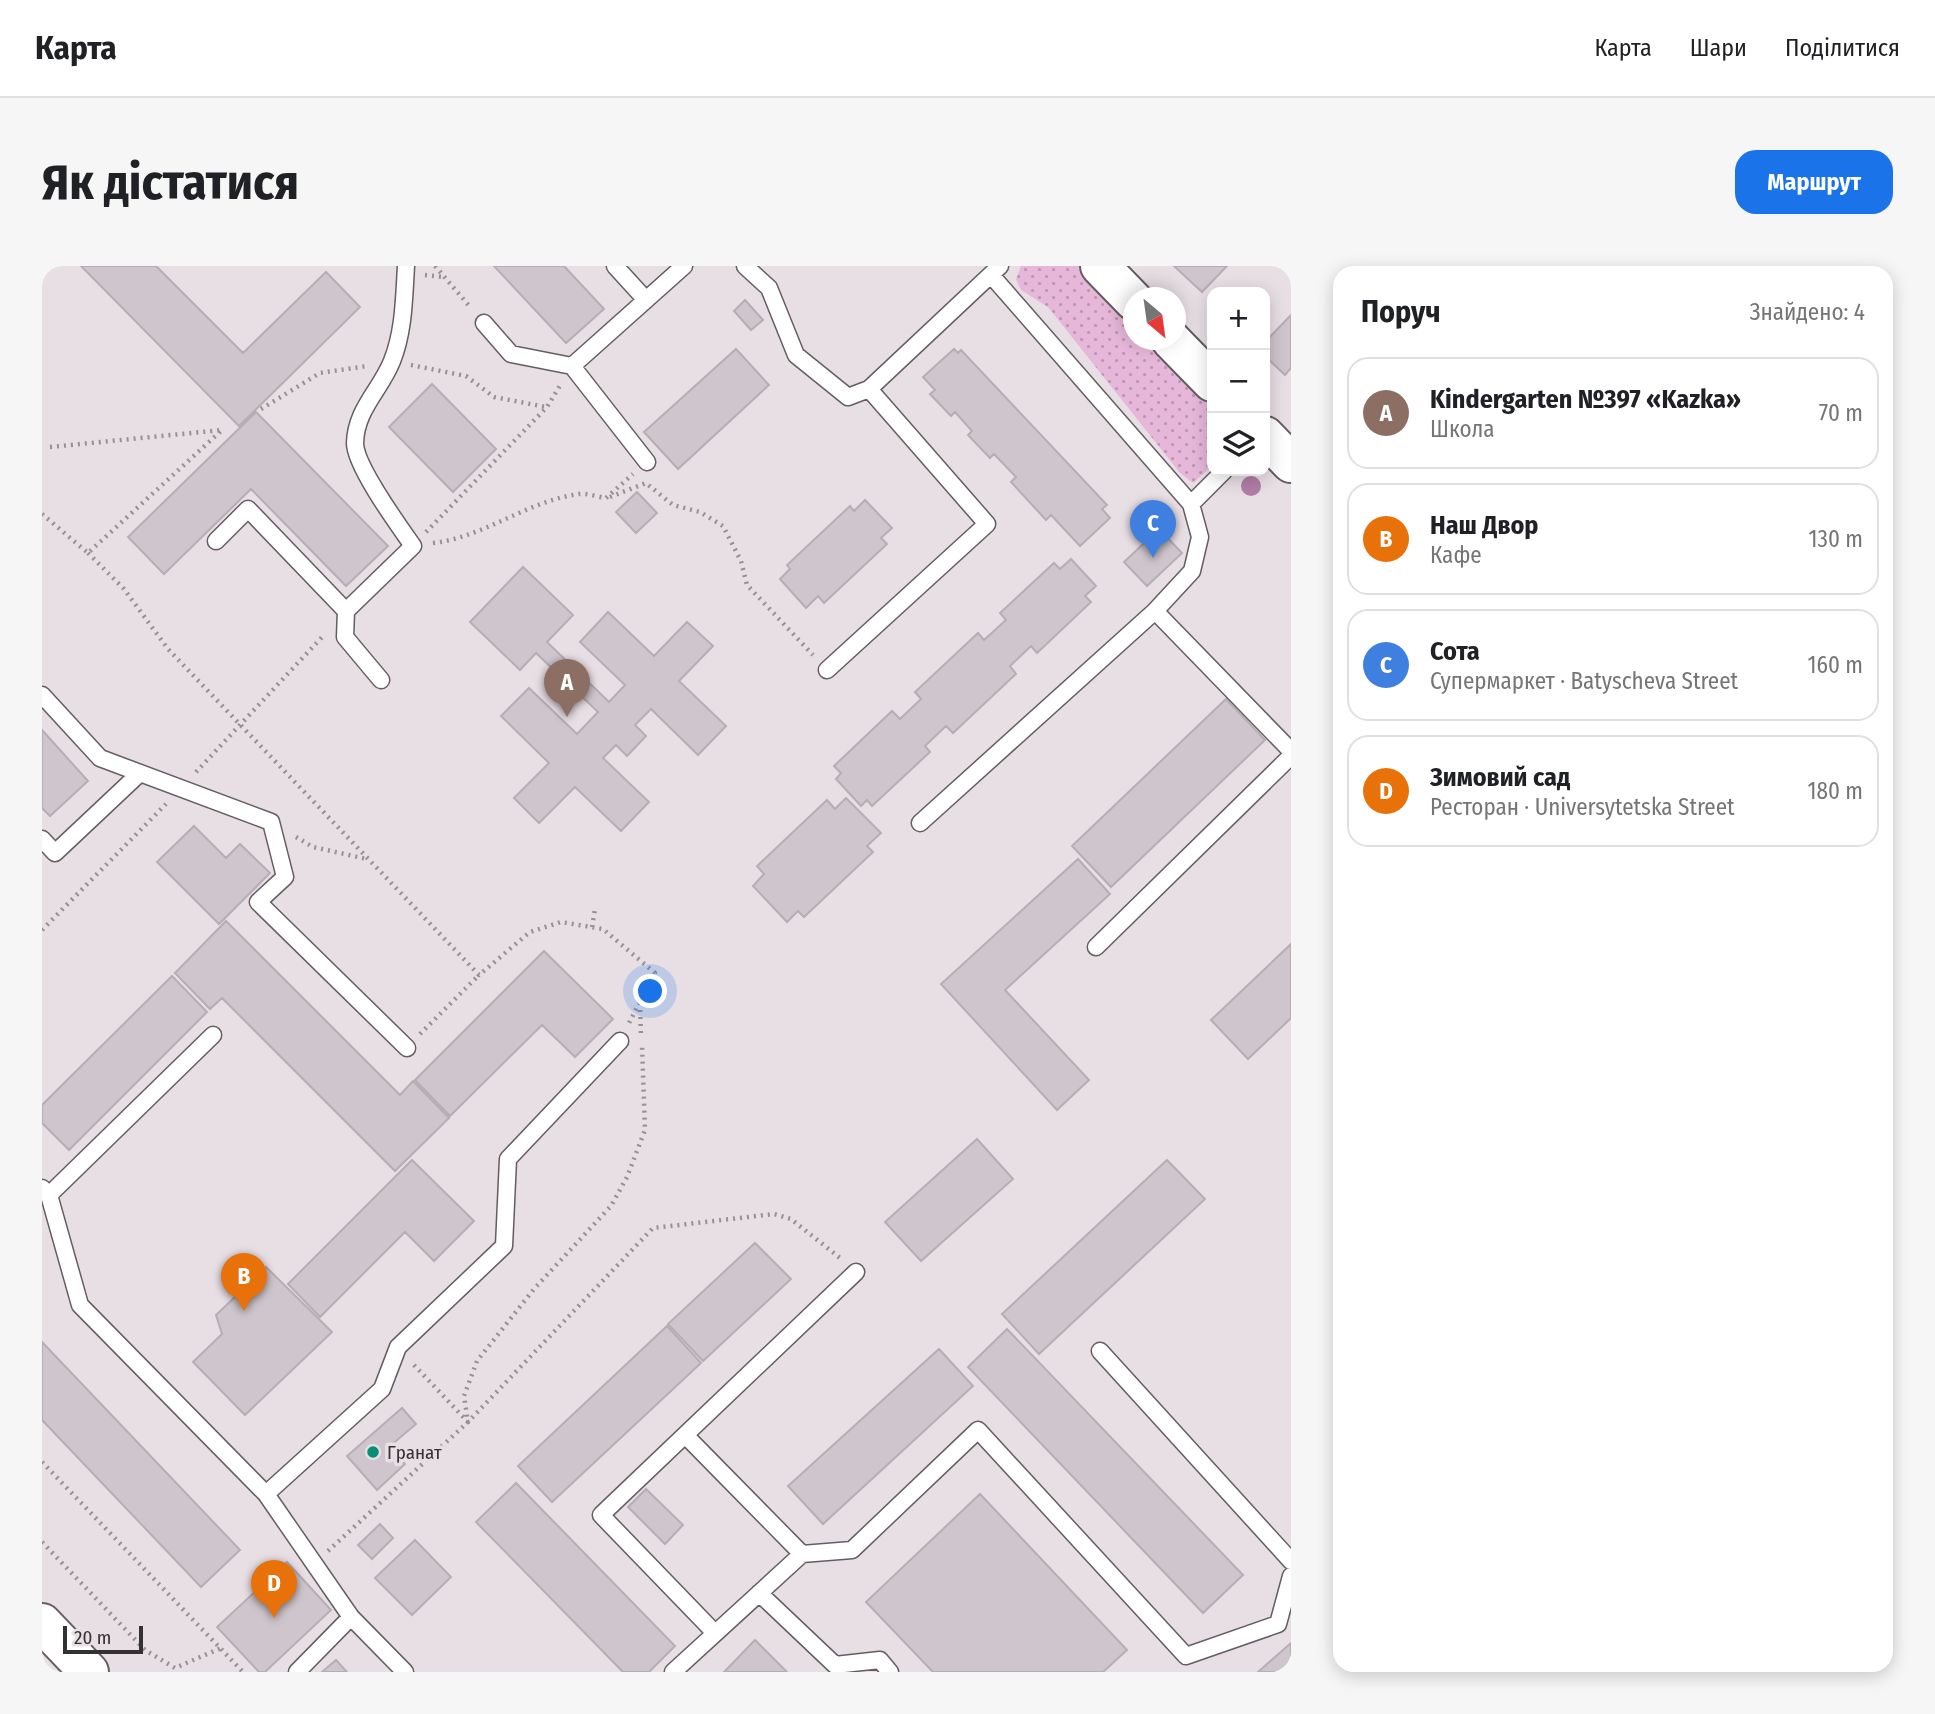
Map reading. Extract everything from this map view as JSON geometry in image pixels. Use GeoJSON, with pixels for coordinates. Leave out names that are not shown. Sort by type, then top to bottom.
{"type":"FeatureCollection","features":[{"type":"Feature","properties":{"kind":"street"},"geometry":{"type":"LineString","coordinates":[[1100,266],[1123,290]]}},
{"type":"Feature","properties":{"kind":"street"},"geometry":{"type":"LineString","coordinates":[[1181,350],[1207,377]]}},
{"type":"Feature","properties":{"kind":"street"},"geometry":{"type":"LineString","coordinates":[[1270,441],[1291,463]]}},
{"type":"Feature","properties":{"kind":"street"},"geometry":{"type":"LineString","coordinates":[[42,1623],[77,1664]]}},
{"type":"Feature","properties":{"kind":"lane"},"geometry":{"type":"LineString","coordinates":[[381,680],[345,637],[346,611],[413,546],[377,493],[355,446],[361,410],[391,362],[404,314],[406,266]]}},
{"type":"Feature","properties":{"kind":"lane"},"geometry":{"type":"LineString","coordinates":[[615,266],[646,300]]}},
{"type":"Feature","properties":{"kind":"lane"},"geometry":{"type":"LineString","coordinates":[[572,366],[684,266]]}},
{"type":"Feature","properties":{"kind":"lane"},"geometry":{"type":"LineString","coordinates":[[745,266],[769,288],[796,355],[848,397],[869,389],[995,270],[1191,504],[1200,537],[1192,571],[1155,611],[920,823]]}},
{"type":"Feature","properties":{"kind":"lane"},"geometry":{"type":"LineString","coordinates":[[484,323],[511,354],[572,366],[647,462]]}},
{"type":"Feature","properties":{"kind":"lane"},"geometry":{"type":"LineString","coordinates":[[827,670],[986,524],[869,389]]}},
{"type":"Feature","properties":{"kind":"lane"},"geometry":{"type":"LineString","coordinates":[[1191,504],[1219,476]]}},
{"type":"Feature","properties":{"kind":"lane"},"geometry":{"type":"LineString","coordinates":[[216,541],[248,509],[346,611]]}},
{"type":"Feature","properties":{"kind":"lane"},"geometry":{"type":"LineString","coordinates":[[1096,947],[1291,753],[1155,611]]}},
{"type":"Feature","properties":{"kind":"lane"},"geometry":{"type":"LineString","coordinates":[[42,695],[100,758],[271,822],[285,877],[258,902],[407,1048]]}},
{"type":"Feature","properties":{"kind":"lane"},"geometry":{"type":"LineString","coordinates":[[42,839],[55,853],[140,773]]}},
{"type":"Feature","properties":{"kind":"lane"},"geometry":{"type":"LineString","coordinates":[[213,1035],[45,1191],[80,1305],[267,1494],[351,1618],[405,1672]]}},
{"type":"Feature","properties":{"kind":"lane"},"geometry":{"type":"LineString","coordinates":[[267,1494],[382,1389],[398,1347],[504,1247],[508,1159],[620,1041]]}},
{"type":"Feature","properties":{"kind":"lane"},"geometry":{"type":"LineString","coordinates":[[715,1633],[601,1515],[856,1272]]}},
{"type":"Feature","properties":{"kind":"lane"},"geometry":{"type":"LineString","coordinates":[[1100,1351],[1291,1561]]}},
{"type":"Feature","properties":{"kind":"lane"},"geometry":{"type":"LineString","coordinates":[[673,1672],[802,1554],[852,1550],[978,1430],[1186,1656],[1278,1624],[1291,1576]]}},
{"type":"Feature","properties":{"kind":"lane"},"geometry":{"type":"LineString","coordinates":[[685,1435],[802,1554]]}},
{"type":"Feature","properties":{"kind":"lane"},"geometry":{"type":"LineString","coordinates":[[759,1593],[835,1665],[880,1661],[890,1672]]}},
{"type":"Feature","properties":{"kind":"lane"},"geometry":{"type":"LineString","coordinates":[[298,1672],[351,1618]]}},
{"type":"Feature","properties":{"kind":"path"},"geometry":{"type":"LineString","coordinates":[[435,266],[484,323]]}},
{"type":"Feature","properties":{"kind":"path"},"geometry":{"type":"LineString","coordinates":[[261,409],[320,373],[391,362],[438,368],[466,376],[494,397],[547,407]]}},
{"type":"Feature","properties":{"kind":"path"},"geometry":{"type":"LineString","coordinates":[[413,546],[547,407],[572,366]]}},
{"type":"Feature","properties":{"kind":"path"},"geometry":{"type":"LineString","coordinates":[[50,447],[222,430],[88,554]]}},
{"type":"Feature","properties":{"kind":"path"},"geometry":{"type":"LineString","coordinates":[[606,498],[647,462]]}},
{"type":"Feature","properties":{"kind":"path"},"geometry":{"type":"LineString","coordinates":[[646,483],[647,462]]}},
{"type":"Feature","properties":{"kind":"path"},"geometry":{"type":"LineString","coordinates":[[413,546],[460,540],[530,509],[580,494],[606,498],[646,483]]}},
{"type":"Feature","properties":{"kind":"path"},"geometry":{"type":"LineString","coordinates":[[646,483],[673,505],[700,512],[723,526],[741,561],[747,585],[827,670]]}},
{"type":"Feature","properties":{"kind":"path"},"geometry":{"type":"LineString","coordinates":[[42,514],[124,589],[168,649],[480,975]]}},
{"type":"Feature","properties":{"kind":"path"},"geometry":{"type":"LineString","coordinates":[[271,822],[313,847],[369,859]]}},
{"type":"Feature","properties":{"kind":"path"},"geometry":{"type":"LineString","coordinates":[[592,927],[595,909]]}},
{"type":"Feature","properties":{"kind":"path"},"geometry":{"type":"LineString","coordinates":[[407,1048],[480,975],[530,932],[561,922],[603,929],[655,973],[620,1041]]}},
{"type":"Feature","properties":{"kind":"path"},"geometry":{"type":"LineString","coordinates":[[468,1422],[464,1396],[477,1361],[534,1289],[611,1206],[627,1177],[645,1130],[640,1002]]}},
{"type":"Feature","properties":{"kind":"path"},"geometry":{"type":"LineString","coordinates":[[315,1563],[468,1422],[653,1228],[774,1214],[791,1219],[856,1272]]}},
{"type":"Feature","properties":{"kind":"path"},"geometry":{"type":"LineString","coordinates":[[398,1347],[468,1422]]}},
{"type":"Feature","properties":{"kind":"path"},"geometry":{"type":"LineString","coordinates":[[42,1462],[243,1672]]}},
{"type":"Feature","properties":{"kind":"path"},"geometry":{"type":"LineString","coordinates":[[42,1542],[145,1650],[175,1668],[221,1648]]}},
{"type":"Feature","properties":{"kind":"shaded area"},"geometry":{"type":"Polygon","coordinates":[[[1021,266],[1085,266],[1123,305],[1123,350],[1168,350],[1207,390],[1207,470],[1193,483],[1180,473],[1048,307],[1021,290],[1016,279],[1021,266]]]}},
{"type":"Feature","properties":{"kind":"building"},"geometry":{"type":"Polygon","coordinates":[[[81,266],[156,266],[243,353],[326,272],[360,307],[239,426],[81,266]]]}},
{"type":"Feature","properties":{"kind":"building"},"geometry":{"type":"Polygon","coordinates":[[[494,266],[564,266],[604,309],[566,343],[494,266]]]}},
{"type":"Feature","properties":{"kind":"building"},"geometry":{"type":"Polygon","coordinates":[[[1174,266],[1227,266],[1202,292],[1174,266]]]}},
{"type":"Feature","properties":{"kind":"building"},"geometry":{"type":"Polygon","coordinates":[[[745,300],[763,320],[751,330],[734,311],[745,300]]]}},
{"type":"Feature","properties":{"kind":"building"},"geometry":{"type":"Polygon","coordinates":[[[1291,315],[1291,368],[1285,375],[1270,361],[1270,337],[1291,315]]]}},
{"type":"Feature","properties":{"kind":"building"},"geometry":{"type":"Polygon","coordinates":[[[736,349],[769,385],[678,469],[644,432],[736,349]]]}},
{"type":"Feature","properties":{"kind":"building"},"geometry":{"type":"Polygon","coordinates":[[[954,349],[958,353],[961,350],[1107,505],[1102,509],[1110,518],[1080,546],[1051,515],[1046,520],[1011,482],[1016,477],[994,454],[990,458],[968,435],[972,431],[955,412],[951,416],[930,394],[935,390],[923,377],[954,349]]]}},
{"type":"Feature","properties":{"kind":"building"},"geometry":{"type":"Polygon","coordinates":[[[432,384],[496,449],[453,492],[389,427],[432,384]]]}},
{"type":"Feature","properties":{"kind":"building"},"geometry":{"type":"Polygon","coordinates":[[[256,412],[388,546],[346,586],[251,489],[164,574],[128,537],[256,412]]]}},
{"type":"Feature","properties":{"kind":"building"},"geometry":{"type":"Polygon","coordinates":[[[637,492],[657,513],[636,533],[616,512],[637,492]]]}},
{"type":"Feature","properties":{"kind":"building"},"geometry":{"type":"Polygon","coordinates":[[[865,500],[892,528],[881,538],[887,544],[824,603],[818,596],[806,608],[780,579],[790,569],[787,565],[850,506],[854,511],[865,500]]]}},
{"type":"Feature","properties":{"kind":"building"},"geometry":{"type":"Polygon","coordinates":[[[1159,529],[1182,553],[1147,586],[1124,562],[1159,529]]]}},
{"type":"Feature","properties":{"kind":"building"},"geometry":{"type":"Polygon","coordinates":[[[1071,559],[1096,586],[1085,596],[1091,602],[1037,653],[1031,646],[1010,666],[1016,674],[953,733],[946,726],[925,746],[930,752],[872,806],[867,800],[861,806],[836,779],[841,773],[834,766],[892,711],[900,719],[921,699],[915,692],[978,633],[984,640],[1006,620],[1000,613],[1054,563],[1060,569],[1071,559]]]}},
{"type":"Feature","properties":{"kind":"building"},"geometry":{"type":"Polygon","coordinates":[[[523,567],[573,615],[547,642],[609,702],[625,685],[580,642],[608,612],[654,656],[687,622],[713,646],[679,681],[726,726],[698,755],[651,709],[635,725],[646,736],[627,756],[616,745],[603,758],[649,802],[621,831],[575,787],[539,823],[514,798],[549,763],[501,716],[529,688],[577,734],[598,712],[536,653],[520,670],[470,622],[523,567]]]}},
{"type":"Feature","properties":{"kind":"building"},"geometry":{"type":"Polygon","coordinates":[[[1226,699],[1265,740],[1111,887],[1072,846],[1226,699]]]}},
{"type":"Feature","properties":{"kind":"building"},"geometry":{"type":"Polygon","coordinates":[[[42,730],[88,781],[50,816],[42,808],[42,730]]]}},
{"type":"Feature","properties":{"kind":"building"},"geometry":{"type":"Polygon","coordinates":[[[846,798],[881,833],[867,846],[873,852],[804,917],[798,911],[787,922],[753,886],[764,874],[757,866],[827,800],[835,809],[846,798]]]}},
{"type":"Feature","properties":{"kind":"building"},"geometry":{"type":"Polygon","coordinates":[[[194,826],[226,858],[240,844],[270,873],[219,924],[157,862],[194,826]]]}},
{"type":"Feature","properties":{"kind":"building"},"geometry":{"type":"Polygon","coordinates":[[[1078,859],[1110,894],[1005,990],[1089,1080],[1057,1110],[941,984],[1078,859]]]}},
{"type":"Feature","properties":{"kind":"building"},"geometry":{"type":"Polygon","coordinates":[[[226,921],[400,1095],[413,1081],[449,1118],[395,1171],[222,998],[210,1009],[175,973],[226,921]]]}},
{"type":"Feature","properties":{"kind":"building"},"geometry":{"type":"Polygon","coordinates":[[[1291,944],[1291,1018],[1248,1059],[1211,1020],[1291,944]]]}},
{"type":"Feature","properties":{"kind":"building"},"geometry":{"type":"Polygon","coordinates":[[[544,951],[613,1019],[575,1057],[542,1025],[450,1116],[415,1080],[544,951]]]}},
{"type":"Feature","properties":{"kind":"building"},"geometry":{"type":"Polygon","coordinates":[[[172,976],[207,1012],[69,1150],[42,1123],[42,1105],[172,976]]]}},
{"type":"Feature","properties":{"kind":"building"},"geometry":{"type":"Polygon","coordinates":[[[977,1139],[1013,1179],[921,1261],[885,1222],[977,1139]]]}},
{"type":"Feature","properties":{"kind":"building"},"geometry":{"type":"Polygon","coordinates":[[[412,1160],[474,1221],[434,1261],[405,1232],[320,1317],[288,1284],[412,1160]]]}},
{"type":"Feature","properties":{"kind":"building"},"geometry":{"type":"Polygon","coordinates":[[[1167,1160],[1205,1199],[1039,1354],[1002,1314],[1167,1160]]]}},
{"type":"Feature","properties":{"kind":"building"},"geometry":{"type":"Polygon","coordinates":[[[755,1243],[791,1279],[703,1361],[668,1324],[755,1243]]]}},
{"type":"Feature","properties":{"kind":"building"},"geometry":{"type":"Polygon","coordinates":[[[266,1267],[332,1332],[245,1415],[193,1362],[222,1334],[216,1315],[266,1267]]]}},
{"type":"Feature","properties":{"kind":"building"},"geometry":{"type":"Polygon","coordinates":[[[667,1326],[701,1363],[552,1502],[518,1466],[667,1326]]]}},
{"type":"Feature","properties":{"kind":"building"},"geometry":{"type":"Polygon","coordinates":[[[1007,1329],[1243,1575],[1203,1613],[968,1367],[1007,1329]]]}},
{"type":"Feature","properties":{"kind":"building"},"geometry":{"type":"Polygon","coordinates":[[[42,1342],[240,1550],[201,1587],[42,1420],[42,1342]]]}},
{"type":"Feature","properties":{"kind":"building"},"geometry":{"type":"Polygon","coordinates":[[[939,1349],[973,1386],[823,1524],[788,1486],[939,1349]]]}},
{"type":"Feature","properties":{"kind":"building","name":"Гранат"},"geometry":{"type":"Polygon","coordinates":[[[402,1408],[416,1424],[389,1447],[405,1464],[377,1490],[347,1456],[402,1408]]]}},
{"type":"Feature","properties":{"kind":"building"},"geometry":{"type":"Polygon","coordinates":[[[516,1483],[675,1646],[649,1672],[623,1672],[476,1522],[516,1483]]]}},
{"type":"Feature","properties":{"kind":"building"},"geometry":{"type":"Polygon","coordinates":[[[646,1489],[683,1525],[665,1544],[628,1507],[646,1489]]]}},
{"type":"Feature","properties":{"kind":"building"},"geometry":{"type":"Polygon","coordinates":[[[980,1494],[1127,1650],[1103,1672],[933,1672],[866,1602],[980,1494]]]}},
{"type":"Feature","properties":{"kind":"building"},"geometry":{"type":"Polygon","coordinates":[[[380,1524],[393,1538],[372,1559],[358,1545],[380,1524]]]}},
{"type":"Feature","properties":{"kind":"building"},"geometry":{"type":"Polygon","coordinates":[[[415,1540],[451,1577],[412,1615],[375,1578],[415,1540]]]}},
{"type":"Feature","properties":{"kind":"building"},"geometry":{"type":"Polygon","coordinates":[[[287,1562],[331,1610],[265,1672],[259,1672],[217,1627],[287,1562]]]}},
{"type":"Feature","properties":{"kind":"building"},"geometry":{"type":"Polygon","coordinates":[[[755,1640],[787,1672],[724,1672],[755,1640]]]}},
{"type":"Feature","properties":{"kind":"building"},"geometry":{"type":"Polygon","coordinates":[[[1291,1643],[1291,1672],[1258,1672],[1291,1643]]]}},
{"type":"Feature","properties":{"kind":"building"},"geometry":{"type":"Polygon","coordinates":[[[336,1660],[347,1672],[322,1672],[336,1660]]]}},
{"type":"Feature","properties":{"kind":"place","name":"Сота"},"geometry":{"type":"Point","coordinates":[1153,558]}},
{"type":"Feature","properties":{"kind":"place","name":"Kindergarten №397 «Kazka»"},"geometry":{"type":"Point","coordinates":[567,717]}},
{"type":"Feature","properties":{"kind":"place","name":"Наш Двор"},"geometry":{"type":"Point","coordinates":[244,1311]}},
{"type":"Feature","properties":{"kind":"place","name":"Гранат"},"geometry":{"type":"Point","coordinates":[373,1452]}},
{"type":"Feature","properties":{"kind":"place","name":"Зимовий сад"},"geometry":{"type":"Point","coordinates":[274,1618]}}]}
